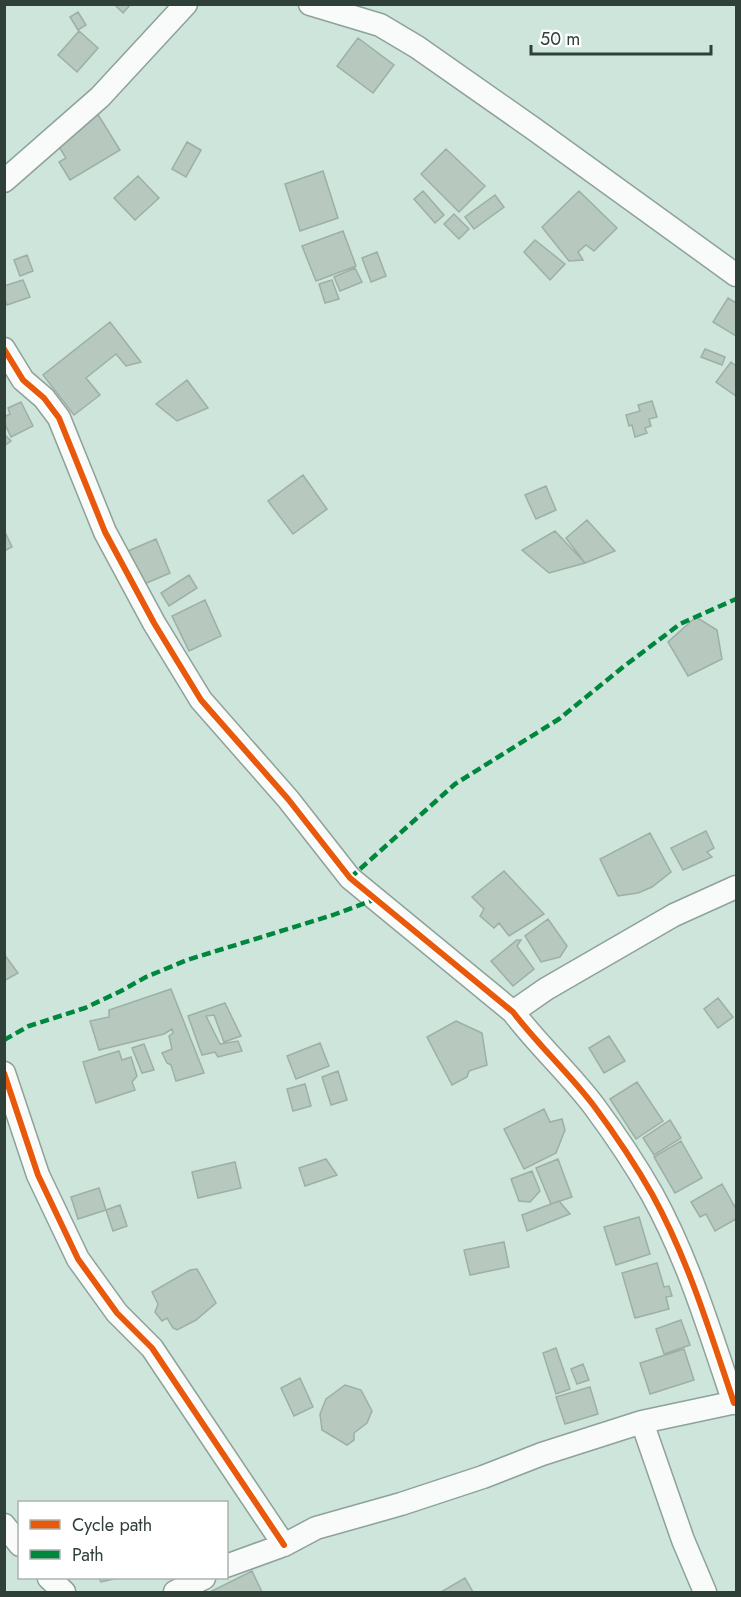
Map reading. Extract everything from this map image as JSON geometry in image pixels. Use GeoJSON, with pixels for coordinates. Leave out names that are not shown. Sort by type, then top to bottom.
{"type":"FeatureCollection","features":[{"type":"Feature","properties":{"kind":"street"},"geometry":{"type":"LineString","coordinates":[[4,181],[100,97],[186,4]]}},
{"type":"Feature","properties":{"kind":"street"},"geometry":{"type":"LineString","coordinates":[[310,4],[380,25],[417,47],[736,275]]}},
{"type":"Feature","properties":{"kind":"street"},"geometry":{"type":"LineString","coordinates":[[4,349],[23,380],[44,398],[59,418],[105,532],[154,623],[201,700],[288,799],[350,878],[513,1012],[531,1036],[593,1105],[651,1193],[675,1242],[735,1402],[642,1422],[542,1454],[401,1504],[316,1528],[284,1545],[228,1565]]}},
{"type":"Feature","properties":{"kind":"street"},"geometry":{"type":"LineString","coordinates":[[513,1012],[546,989],[674,915],[736,887]]}},
{"type":"Feature","properties":{"kind":"street"},"geometry":{"type":"LineString","coordinates":[[4,1073],[38,1175],[78,1259],[117,1313],[152,1348],[284,1545]]}},
{"type":"Feature","properties":{"kind":"street"},"geometry":{"type":"LineString","coordinates":[[642,1422],[683,1540],[705,1593]]}},
{"type":"Feature","properties":{"kind":"street"},"geometry":{"type":"LineString","coordinates":[[4,1525],[18,1542]]}},
{"type":"Feature","properties":{"kind":"street"},"geometry":{"type":"LineString","coordinates":[[50,1579],[64,1593]]}},
{"type":"Feature","properties":{"kind":"street"},"geometry":{"type":"LineString","coordinates":[[175,1593],[202,1579]]}},
{"type":"Feature","properties":{"kind":"building"},"geometry":{"type":"Polygon","coordinates":[[[114,4],[131,4],[123,13],[114,4]]]}},
{"type":"Feature","properties":{"kind":"building"},"geometry":{"type":"Polygon","coordinates":[[[78,12],[86,25],[78,30],[70,17],[78,12]]]}},
{"type":"Feature","properties":{"kind":"building"},"geometry":{"type":"Polygon","coordinates":[[[79,31],[98,48],[77,72],[58,55],[79,31]]]}},
{"type":"Feature","properties":{"kind":"building"},"geometry":{"type":"Polygon","coordinates":[[[358,38],[394,65],[373,93],[337,66],[358,38]]]}},
{"type":"Feature","properties":{"kind":"building"},"geometry":{"type":"Polygon","coordinates":[[[97,113],[120,150],[70,180],[59,162],[66,158],[54,139],[97,113]]]}},
{"type":"Feature","properties":{"kind":"building"},"geometry":{"type":"Polygon","coordinates":[[[187,142],[201,150],[186,177],[172,169],[187,142]]]}},
{"type":"Feature","properties":{"kind":"building"},"geometry":{"type":"Polygon","coordinates":[[[446,149],[485,186],[459,212],[421,174],[446,149]]]}},
{"type":"Feature","properties":{"kind":"building"},"geometry":{"type":"Polygon","coordinates":[[[323,171],[338,218],[300,231],[285,184],[323,171]]]}},
{"type":"Feature","properties":{"kind":"building"},"geometry":{"type":"Polygon","coordinates":[[[138,176],[159,198],[135,220],[114,198],[138,176]]]}},
{"type":"Feature","properties":{"kind":"building"},"geometry":{"type":"Polygon","coordinates":[[[423,191],[444,215],[435,223],[414,199],[423,191]]]}},
{"type":"Feature","properties":{"kind":"building"},"geometry":{"type":"Polygon","coordinates":[[[579,191],[617,228],[594,251],[586,245],[578,252],[583,260],[569,261],[542,227],[579,191]]]}},
{"type":"Feature","properties":{"kind":"building"},"geometry":{"type":"Polygon","coordinates":[[[495,195],[504,207],[474,229],[465,217],[495,195]]]}},
{"type":"Feature","properties":{"kind":"building"},"geometry":{"type":"Polygon","coordinates":[[[454,214],[469,229],[459,239],[444,224],[454,214]]]}},
{"type":"Feature","properties":{"kind":"building"},"geometry":{"type":"Polygon","coordinates":[[[343,231],[356,266],[316,281],[302,246],[343,231]]]}},
{"type":"Feature","properties":{"kind":"building"},"geometry":{"type":"Polygon","coordinates":[[[535,240],[565,264],[550,280],[524,252],[535,240]]]}},
{"type":"Feature","properties":{"kind":"building"},"geometry":{"type":"Polygon","coordinates":[[[377,252],[386,276],[371,282],[362,258],[377,252]]]}},
{"type":"Feature","properties":{"kind":"building"},"geometry":{"type":"Polygon","coordinates":[[[27,255],[33,271],[20,276],[14,260],[27,255]]]}},
{"type":"Feature","properties":{"kind":"building"},"geometry":{"type":"Polygon","coordinates":[[[355,268],[362,282],[340,291],[334,277],[355,268]]]}},
{"type":"Feature","properties":{"kind":"building"},"geometry":{"type":"Polygon","coordinates":[[[23,280],[30,297],[7,305],[4,286],[23,280]]]}},
{"type":"Feature","properties":{"kind":"building"},"geometry":{"type":"Polygon","coordinates":[[[332,280],[339,299],[325,303],[319,284],[332,280]]]}},
{"type":"Feature","properties":{"kind":"building"},"geometry":{"type":"Polygon","coordinates":[[[728,298],[736,303],[736,336],[713,322],[728,298]]]}},
{"type":"Feature","properties":{"kind":"building"},"geometry":{"type":"Polygon","coordinates":[[[110,322],[141,362],[126,366],[116,354],[86,378],[100,395],[74,415],[43,375],[110,322]]]}},
{"type":"Feature","properties":{"kind":"building"},"geometry":{"type":"Polygon","coordinates":[[[705,349],[725,357],[722,365],[701,357],[705,349]]]}},
{"type":"Feature","properties":{"kind":"building"},"geometry":{"type":"Polygon","coordinates":[[[731,362],[736,366],[736,396],[716,382],[731,362]]]}},
{"type":"Feature","properties":{"kind":"building"},"geometry":{"type":"Polygon","coordinates":[[[187,380],[208,408],[177,421],[156,404],[187,380]]]}},
{"type":"Feature","properties":{"kind":"building"},"geometry":{"type":"Polygon","coordinates":[[[652,401],[657,417],[649,419],[651,426],[645,428],[647,433],[635,437],[626,415],[640,411],[638,405],[652,401]]]}},
{"type":"Feature","properties":{"kind":"building"},"geometry":{"type":"Polygon","coordinates":[[[21,402],[33,426],[11,437],[4,417],[10,414],[8,408],[21,402]]]}},
{"type":"Feature","properties":{"kind":"building"},"geometry":{"type":"Polygon","coordinates":[[[4,434],[11,441],[4,446],[4,434]]]}},
{"type":"Feature","properties":{"kind":"building"},"geometry":{"type":"Polygon","coordinates":[[[303,475],[327,509],[293,534],[268,501],[303,475]]]}},
{"type":"Feature","properties":{"kind":"building"},"geometry":{"type":"Polygon","coordinates":[[[546,486],[556,510],[536,519],[525,495],[546,486]]]}},
{"type":"Feature","properties":{"kind":"building"},"geometry":{"type":"Polygon","coordinates":[[[587,520],[615,551],[585,563],[566,538],[587,520]]]}},
{"type":"Feature","properties":{"kind":"building"},"geometry":{"type":"Polygon","coordinates":[[[4,530],[12,547],[4,551],[4,530]]]}},
{"type":"Feature","properties":{"kind":"building"},"geometry":{"type":"Polygon","coordinates":[[[555,531],[585,563],[549,573],[522,550],[555,531]]]}},
{"type":"Feature","properties":{"kind":"building"},"geometry":{"type":"Polygon","coordinates":[[[156,539],[170,573],[142,585],[128,551],[156,539]]]}},
{"type":"Feature","properties":{"kind":"building"},"geometry":{"type":"Polygon","coordinates":[[[189,575],[197,588],[169,606],[161,593],[189,575]]]}},
{"type":"Feature","properties":{"kind":"building"},"geometry":{"type":"Polygon","coordinates":[[[205,600],[221,636],[189,651],[172,616],[205,600]]]}},
{"type":"Feature","properties":{"kind":"building"},"geometry":{"type":"Polygon","coordinates":[[[696,617],[717,630],[722,659],[688,676],[668,642],[696,617]]]}},
{"type":"Feature","properties":{"kind":"building"},"geometry":{"type":"Polygon","coordinates":[[[706,831],[714,848],[707,852],[712,857],[683,870],[671,848],[706,831]]]}},
{"type":"Feature","properties":{"kind":"building"},"geometry":{"type":"Polygon","coordinates":[[[650,833],[671,872],[652,887],[638,893],[618,896],[600,859],[650,833]]]}},
{"type":"Feature","properties":{"kind":"building"},"geometry":{"type":"Polygon","coordinates":[[[504,871],[544,914],[509,936],[499,923],[494,928],[480,916],[484,909],[472,897],[504,871]]]}},
{"type":"Feature","properties":{"kind":"building"},"geometry":{"type":"Polygon","coordinates":[[[548,919],[567,946],[560,957],[541,962],[525,936],[548,919]]]}},
{"type":"Feature","properties":{"kind":"building"},"geometry":{"type":"Polygon","coordinates":[[[517,940],[521,940],[517,946],[534,969],[513,986],[491,961],[517,940]]]}},
{"type":"Feature","properties":{"kind":"building"},"geometry":{"type":"Polygon","coordinates":[[[4,954],[18,973],[4,981],[4,954]]]}},
{"type":"Feature","properties":{"kind":"building"},"geometry":{"type":"Polygon","coordinates":[[[171,989],[204,1073],[176,1081],[171,1065],[167,1063],[162,1053],[172,1049],[169,1036],[173,1033],[172,1029],[164,1034],[99,1050],[90,1021],[109,1017],[109,1010],[171,989]]]}},
{"type":"Feature","properties":{"kind":"building"},"geometry":{"type":"Polygon","coordinates":[[[718,998],[733,1017],[718,1028],[704,1009],[718,998]]]}},
{"type":"Feature","properties":{"kind":"building"},"geometry":{"type":"Polygon","coordinates":[[[225,1003],[241,1036],[224,1042],[214,1015],[206,1016],[220,1044],[238,1041],[242,1051],[218,1057],[215,1052],[202,1055],[188,1016],[225,1003]]]}},
{"type":"Feature","properties":{"kind":"building"},"geometry":{"type":"Polygon","coordinates":[[[456,1021],[482,1033],[487,1065],[469,1071],[467,1077],[452,1085],[427,1037],[456,1021]]]}},
{"type":"Feature","properties":{"kind":"building"},"geometry":{"type":"Polygon","coordinates":[[[609,1036],[625,1061],[604,1073],[589,1048],[609,1036]]]}},
{"type":"Feature","properties":{"kind":"building"},"geometry":{"type":"Polygon","coordinates":[[[320,1043],[329,1066],[296,1079],[287,1056],[320,1043]]]}},
{"type":"Feature","properties":{"kind":"building"},"geometry":{"type":"Polygon","coordinates":[[[144,1044],[154,1070],[142,1073],[132,1048],[144,1044]]]}},
{"type":"Feature","properties":{"kind":"building"},"geometry":{"type":"Polygon","coordinates":[[[119,1051],[122,1060],[131,1057],[137,1076],[132,1082],[135,1090],[96,1103],[83,1062],[119,1051]]]}},
{"type":"Feature","properties":{"kind":"building"},"geometry":{"type":"Polygon","coordinates":[[[338,1071],[347,1100],[331,1105],[322,1077],[338,1071]]]}},
{"type":"Feature","properties":{"kind":"building"},"geometry":{"type":"Polygon","coordinates":[[[637,1082],[663,1121],[636,1139],[610,1099],[637,1082]]]}},
{"type":"Feature","properties":{"kind":"building"},"geometry":{"type":"Polygon","coordinates":[[[305,1084],[311,1106],[293,1111],[287,1089],[305,1084]]]}},
{"type":"Feature","properties":{"kind":"building"},"geometry":{"type":"Polygon","coordinates":[[[544,1109],[550,1122],[562,1119],[565,1130],[556,1153],[524,1169],[504,1129],[544,1109]]]}},
{"type":"Feature","properties":{"kind":"building"},"geometry":{"type":"Polygon","coordinates":[[[670,1120],[681,1138],[654,1155],[643,1138],[670,1120]]]}},
{"type":"Feature","properties":{"kind":"building"},"geometry":{"type":"Polygon","coordinates":[[[681,1141],[702,1178],[675,1193],[654,1157],[681,1141]]]}},
{"type":"Feature","properties":{"kind":"building"},"geometry":{"type":"Polygon","coordinates":[[[326,1159],[337,1175],[305,1186],[299,1168],[326,1159]]]}},
{"type":"Feature","properties":{"kind":"building"},"geometry":{"type":"Polygon","coordinates":[[[558,1159],[572,1197],[551,1204],[536,1168],[558,1159]]]}},
{"type":"Feature","properties":{"kind":"building"},"geometry":{"type":"Polygon","coordinates":[[[235,1162],[241,1188],[198,1198],[192,1172],[235,1162]]]}},
{"type":"Feature","properties":{"kind":"building"},"geometry":{"type":"Polygon","coordinates":[[[532,1171],[540,1191],[530,1202],[519,1201],[511,1179],[532,1171]]]}},
{"type":"Feature","properties":{"kind":"building"},"geometry":{"type":"Polygon","coordinates":[[[722,1184],[736,1209],[736,1219],[715,1231],[706,1214],[700,1217],[691,1202],[722,1184]]]}},
{"type":"Feature","properties":{"kind":"building"},"geometry":{"type":"Polygon","coordinates":[[[99,1188],[106,1210],[78,1219],[71,1197],[99,1188]]]}},
{"type":"Feature","properties":{"kind":"building"},"geometry":{"type":"Polygon","coordinates":[[[559,1201],[570,1214],[527,1231],[522,1215],[559,1201]]]}},
{"type":"Feature","properties":{"kind":"building"},"geometry":{"type":"Polygon","coordinates":[[[120,1205],[127,1226],[113,1231],[106,1210],[120,1205]]]}},
{"type":"Feature","properties":{"kind":"building"},"geometry":{"type":"Polygon","coordinates":[[[639,1217],[650,1254],[616,1265],[604,1227],[639,1217]]]}},
{"type":"Feature","properties":{"kind":"building"},"geometry":{"type":"Polygon","coordinates":[[[504,1242],[509,1267],[470,1275],[464,1250],[504,1242]]]}},
{"type":"Feature","properties":{"kind":"building"},"geometry":{"type":"Polygon","coordinates":[[[657,1263],[664,1287],[669,1286],[672,1296],[666,1297],[669,1309],[635,1318],[622,1273],[657,1263]]]}},
{"type":"Feature","properties":{"kind":"building"},"geometry":{"type":"Polygon","coordinates":[[[197,1269],[216,1303],[196,1320],[177,1330],[167,1318],[162,1321],[155,1312],[158,1304],[152,1292],[190,1270],[197,1269]]]}},
{"type":"Feature","properties":{"kind":"building"},"geometry":{"type":"Polygon","coordinates":[[[681,1320],[690,1345],[664,1354],[656,1329],[681,1320]]]}},
{"type":"Feature","properties":{"kind":"building"},"geometry":{"type":"Polygon","coordinates":[[[556,1348],[570,1389],[556,1394],[543,1353],[556,1348]]]}},
{"type":"Feature","properties":{"kind":"building"},"geometry":{"type":"Polygon","coordinates":[[[684,1349],[694,1380],[650,1394],[640,1363],[684,1349]]]}},
{"type":"Feature","properties":{"kind":"building"},"geometry":{"type":"Polygon","coordinates":[[[583,1364],[589,1380],[577,1384],[571,1369],[583,1364]]]}},
{"type":"Feature","properties":{"kind":"building"},"geometry":{"type":"Polygon","coordinates":[[[300,1378],[313,1407],[294,1416],[281,1388],[300,1378]]]}},
{"type":"Feature","properties":{"kind":"building"},"geometry":{"type":"Polygon","coordinates":[[[345,1385],[361,1390],[372,1411],[367,1423],[354,1433],[354,1440],[347,1445],[322,1430],[320,1414],[326,1399],[345,1385]]]}},
{"type":"Feature","properties":{"kind":"building"},"geometry":{"type":"Polygon","coordinates":[[[590,1387],[598,1414],[565,1424],[556,1397],[590,1387]]]}},
{"type":"Feature","properties":{"kind":"building"},"geometry":{"type":"Polygon","coordinates":[[[252,1571],[262,1592],[212,1592],[212,1591],[252,1571]]]}},
{"type":"Feature","properties":{"kind":"building"},"geometry":{"type":"Polygon","coordinates":[[[465,1578],[473,1592],[441,1592],[465,1578]]]}},
{"type":"Feature","properties":{"kind":"marked path"},"geometry":{"type":"LineString","coordinates":[[350,878],[455,784],[559,719],[680,624],[736,599]]}},
{"type":"Feature","properties":{"kind":"marked path"},"geometry":{"type":"LineString","coordinates":[[4,1040],[29,1026],[85,1008],[146,977],[187,960],[333,915],[376,899]]}},
{"type":"Feature","properties":{"kind":"cycle path"},"geometry":{"type":"LineString","coordinates":[[4,349],[23,380],[44,398],[59,418],[105,532],[154,623],[201,700],[288,799],[350,878],[513,1012],[594,1106],[617,1138],[639,1171],[677,1244],[698,1296],[734,1403]]}},
{"type":"Feature","properties":{"kind":"cycle path"},"geometry":{"type":"LineString","coordinates":[[4,1073],[38,1175],[78,1259],[117,1313],[152,1348],[284,1545]]}}]}
